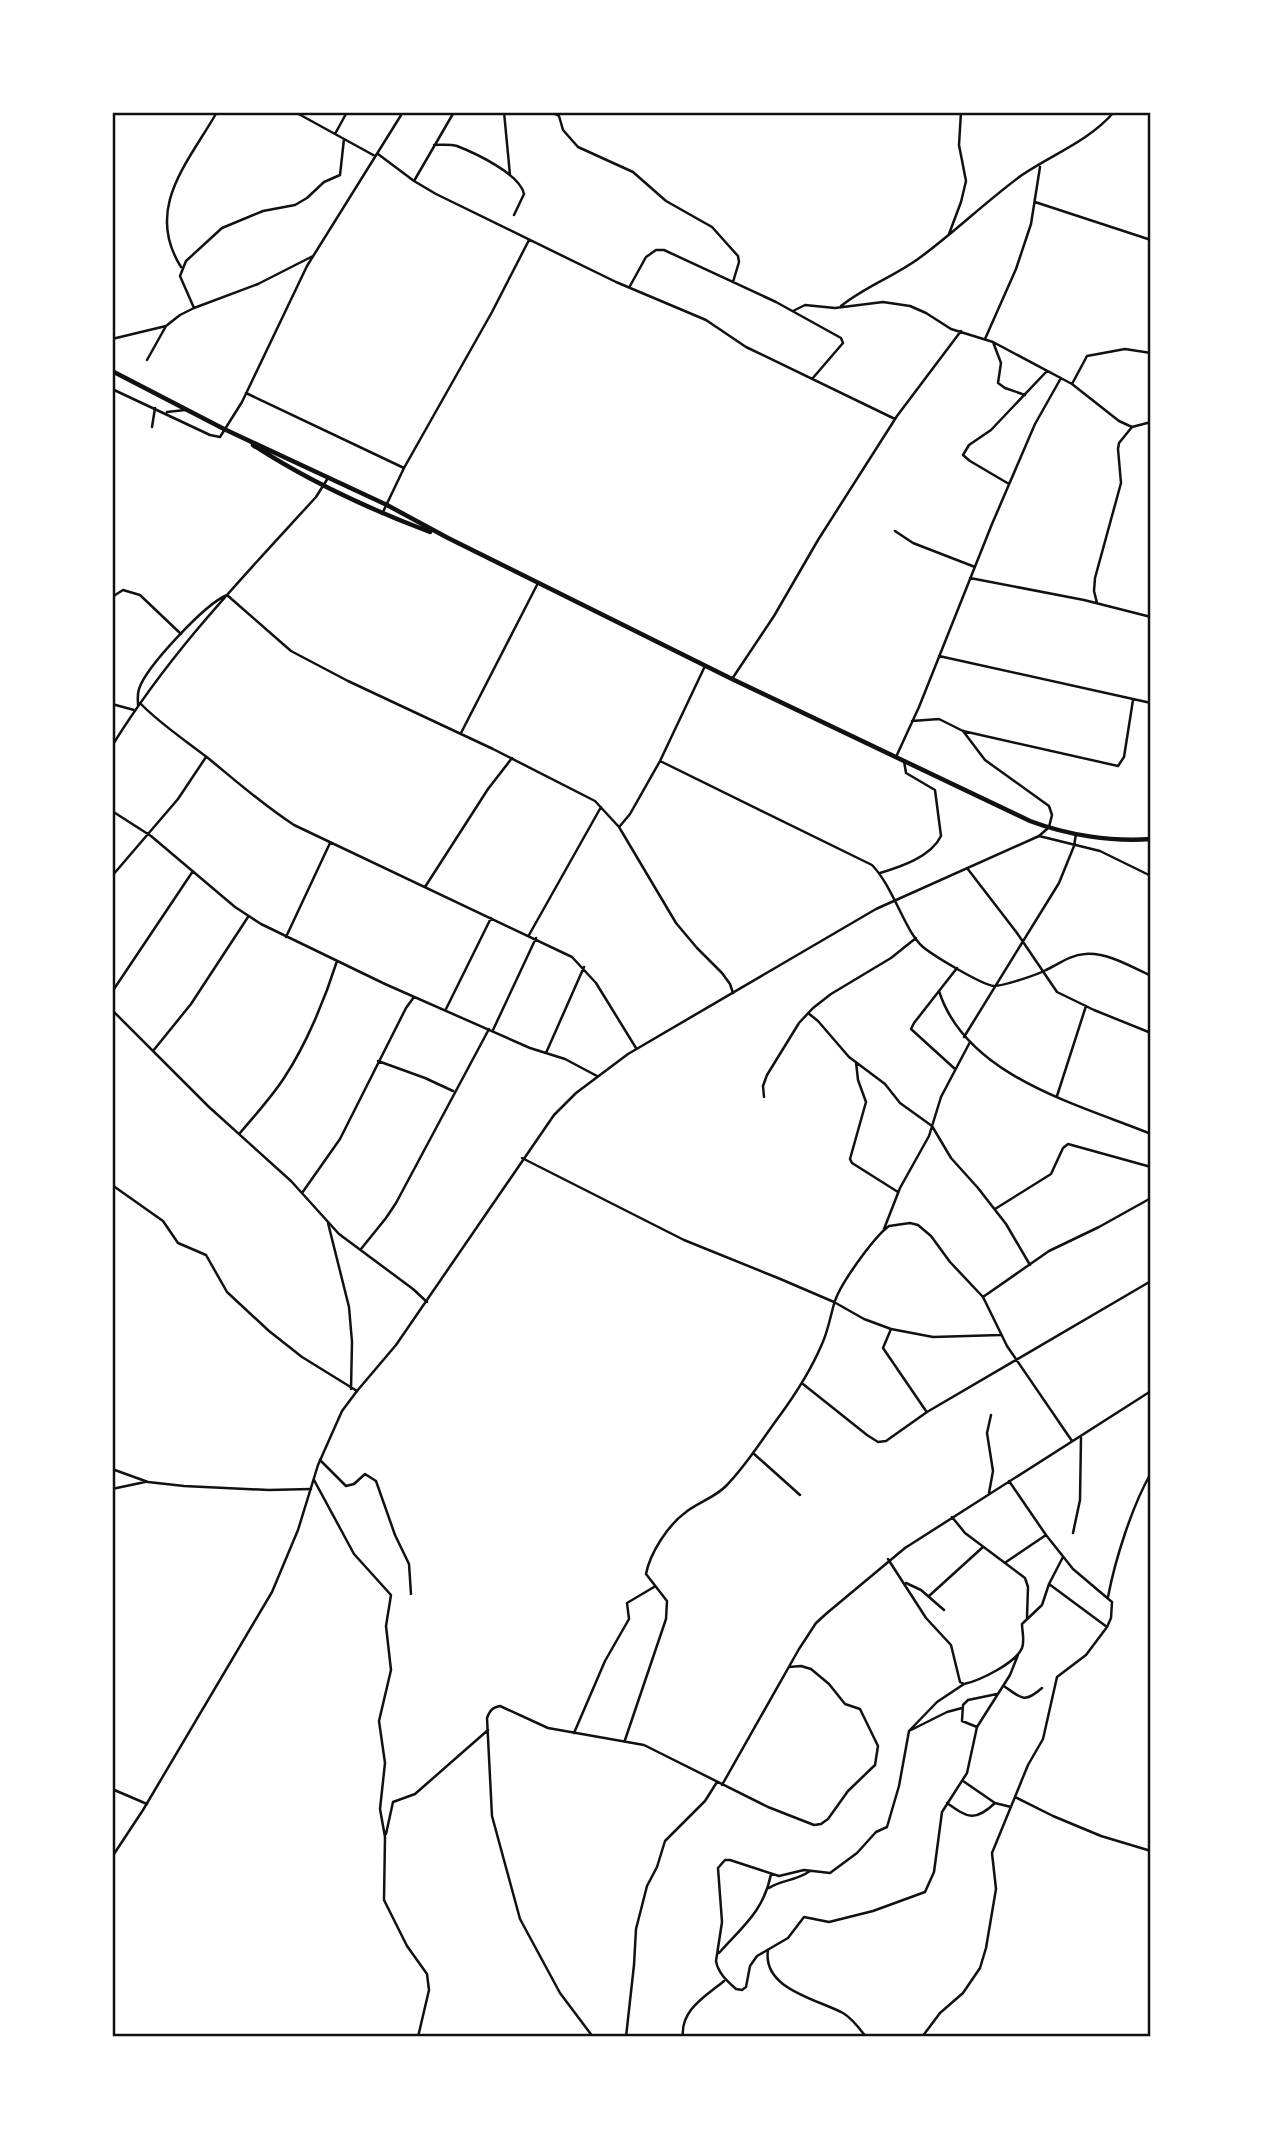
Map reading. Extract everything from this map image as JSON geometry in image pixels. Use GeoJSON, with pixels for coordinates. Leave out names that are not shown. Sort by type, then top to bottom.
{"type":"FeatureCollection","features":[{"type":"Feature","properties":{"kind":"highway"},"geometry":{"type":"LineString","coordinates":[[112,371],[224,429],[387,505],[705,666],[1030,821],[1076,834],[1126,840],[1151,839]]}},
{"type":"Feature","properties":{"kind":"highway"},"geometry":{"type":"LineString","coordinates":[[238,435],[278,461],[382,514],[448,538]]}},
{"type":"Feature","properties":{"kind":"street"},"geometry":{"type":"LineString","coordinates":[[182,268],[172,252],[166,234],[168,199],[217,112]]}},
{"type":"Feature","properties":{"kind":"street"},"geometry":{"type":"LineString","coordinates":[[295,112],[377,155],[414,181],[529,240],[706,320],[746,347],[895,419]]}},
{"type":"Feature","properties":{"kind":"street"},"geometry":{"type":"LineString","coordinates":[[335,134],[347,112]]}},
{"type":"Feature","properties":{"kind":"street"},"geometry":{"type":"LineString","coordinates":[[112,389],[220,437],[238,410],[302,275],[403,112]]}},
{"type":"Feature","properties":{"kind":"street"},"geometry":{"type":"LineString","coordinates":[[414,181],[454,112]]}},
{"type":"Feature","properties":{"kind":"street"},"geometry":{"type":"LineString","coordinates":[[504,112],[510,175]]}},
{"type":"Feature","properties":{"kind":"street"},"geometry":{"type":"LineString","coordinates":[[551,112],[559,116],[568,136],[578,146],[633,172],[666,201],[712,227],[738,256],[739,262],[733,282]]}},
{"type":"Feature","properties":{"kind":"street"},"geometry":{"type":"LineString","coordinates":[[949,235],[966,181],[959,145],[961,112]]}},
{"type":"Feature","properties":{"kind":"street"},"geometry":{"type":"LineString","coordinates":[[841,307],[865,288],[917,260],[1023,174],[1095,131],[1114,112]]}},
{"type":"Feature","properties":{"kind":"street"},"geometry":{"type":"LineString","coordinates":[[194,308],[180,276],[182,268],[199,248],[222,228],[263,211],[295,205],[324,182],[340,175],[344,139]]}},
{"type":"Feature","properties":{"kind":"street"},"geometry":{"type":"LineString","coordinates":[[435,145],[457,146],[510,175],[520,184],[524,194],[514,215]]}},
{"type":"Feature","properties":{"kind":"street"},"geometry":{"type":"LineString","coordinates":[[985,339],[1023,251],[1035,202],[1040,165]]}},
{"type":"Feature","properties":{"kind":"street"},"geometry":{"type":"LineString","coordinates":[[1035,202],[1151,240]]}},
{"type":"Feature","properties":{"kind":"street"},"geometry":{"type":"LineString","coordinates":[[382,514],[404,468],[492,312],[529,240]]}},
{"type":"Feature","properties":{"kind":"street"},"geometry":{"type":"LineString","coordinates":[[629,287],[646,257],[656,250],[670,252],[793,311],[841,338],[843,343],[812,379]]}},
{"type":"Feature","properties":{"kind":"street"},"geometry":{"type":"LineString","coordinates":[[147,360],[166,326],[174,319],[194,308],[258,284],[314,255]]}},
{"type":"Feature","properties":{"kind":"street"},"geometry":{"type":"LineString","coordinates":[[793,311],[805,305],[841,307],[883,302],[902,304],[926,313],[944,326],[993,342],[1047,370],[1072,384],[1119,421],[1132,427]]}},
{"type":"Feature","properties":{"kind":"street"},"geometry":{"type":"LineString","coordinates":[[112,339],[166,326]]}},
{"type":"Feature","properties":{"kind":"street"},"geometry":{"type":"LineString","coordinates":[[732,679],[774,616],[818,540],[895,419],[961,331]]}},
{"type":"Feature","properties":{"kind":"street"},"geometry":{"type":"LineString","coordinates":[[993,342],[1001,363],[998,383],[1025,395]]}},
{"type":"Feature","properties":{"kind":"street"},"geometry":{"type":"LineString","coordinates":[[1072,384],[1087,356],[1125,349],[1151,354]]}},
{"type":"Feature","properties":{"kind":"street"},"geometry":{"type":"LineString","coordinates":[[1010,484],[963,455],[970,445],[991,430],[1047,370]]}},
{"type":"Feature","properties":{"kind":"street"},"geometry":{"type":"LineString","coordinates":[[896,757],[1035,424],[1061,378]]}},
{"type":"Feature","properties":{"kind":"street"},"geometry":{"type":"LineString","coordinates":[[246,393],[404,468]]}},
{"type":"Feature","properties":{"kind":"street"},"geometry":{"type":"LineString","coordinates":[[152,428],[155,408]]}},
{"type":"Feature","properties":{"kind":"street"},"geometry":{"type":"LineString","coordinates":[[164,412],[188,410]]}},
{"type":"Feature","properties":{"kind":"street"},"geometry":{"type":"LineString","coordinates":[[1097,603],[1094,592],[1095,578],[1121,483],[1119,443],[1132,427],[1151,422]]}},
{"type":"Feature","properties":{"kind":"street"},"geometry":{"type":"LineString","coordinates":[[112,746],[134,710],[188,638],[316,497],[328,478]]}},
{"type":"Feature","properties":{"kind":"street"},"geometry":{"type":"LineString","coordinates":[[895,531],[913,542],[975,567]]}},
{"type":"Feature","properties":{"kind":"street"},"geometry":{"type":"LineString","coordinates":[[970,578],[1097,603],[1151,617]]}},
{"type":"Feature","properties":{"kind":"street"},"geometry":{"type":"LineString","coordinates":[[461,734],[538,583]]}},
{"type":"Feature","properties":{"kind":"street"},"geometry":{"type":"LineString","coordinates":[[112,597],[123,590],[140,595],[181,634]]}},
{"type":"Feature","properties":{"kind":"street"},"geometry":{"type":"LineString","coordinates":[[227,595],[199,614],[181,634],[140,685],[137,693],[139,704],[273,812],[294,825],[572,957],[584,967],[636,1048]]}},
{"type":"Feature","properties":{"kind":"street"},"geometry":{"type":"LineString","coordinates":[[227,595],[291,651],[348,681],[512,758],[587,796],[601,807],[619,827],[676,923],[722,973],[733,993]]}},
{"type":"Feature","properties":{"kind":"street"},"geometry":{"type":"LineString","coordinates":[[939,656],[1151,703]]}},
{"type":"Feature","properties":{"kind":"street"},"geometry":{"type":"LineString","coordinates":[[619,827],[630,814],[660,761],[705,666]]}},
{"type":"Feature","properties":{"kind":"street"},"geometry":{"type":"LineString","coordinates":[[912,721],[939,719],[963,731],[1118,766],[1124,757],[1133,700]]}},
{"type":"Feature","properties":{"kind":"street"},"geometry":{"type":"LineString","coordinates":[[112,704],[134,710]]}},
{"type":"Feature","properties":{"kind":"street"},"geometry":{"type":"LineString","coordinates":[[112,1857],[272,1592],[298,1530],[335,1423],[357,1391],[386,1359],[554,1115],[597,1076],[636,1048],[895,898],[1039,836],[1049,827],[1052,815],[1049,806],[985,760],[963,731]]}},
{"type":"Feature","properties":{"kind":"street"},"geometry":{"type":"LineString","coordinates":[[112,876],[178,799],[206,757]]}},
{"type":"Feature","properties":{"kind":"street"},"geometry":{"type":"LineString","coordinates":[[425,887],[488,789],[512,758]]}},
{"type":"Feature","properties":{"kind":"street"},"geometry":{"type":"LineString","coordinates":[[660,761],[863,859],[880,873],[916,938],[925,949],[989,985],[998,985],[1045,971],[1077,956],[1091,954],[1117,961],[1151,976]]}},
{"type":"Feature","properties":{"kind":"street"},"geometry":{"type":"LineString","coordinates":[[880,873],[915,859],[933,846],[941,836],[935,790],[933,786],[906,774],[904,761]]}},
{"type":"Feature","properties":{"kind":"street"},"geometry":{"type":"LineString","coordinates":[[529,935],[601,807]]}},
{"type":"Feature","properties":{"kind":"street"},"geometry":{"type":"LineString","coordinates":[[112,811],[147,834],[248,917],[414,997],[546,1054],[565,1059],[597,1076]]}},
{"type":"Feature","properties":{"kind":"street"},"geometry":{"type":"LineString","coordinates":[[964,1037],[1059,883],[1076,834]]}},
{"type":"Feature","properties":{"kind":"street"},"geometry":{"type":"LineString","coordinates":[[1039,836],[1100,851],[1151,876]]}},
{"type":"Feature","properties":{"kind":"street"},"geometry":{"type":"LineString","coordinates":[[286,937],[330,843]]}},
{"type":"Feature","properties":{"kind":"street"},"geometry":{"type":"LineString","coordinates":[[967,868],[1045,971],[1057,992],[1151,1033]]}},
{"type":"Feature","properties":{"kind":"street"},"geometry":{"type":"LineString","coordinates":[[112,992],[193,871]]}},
{"type":"Feature","properties":{"kind":"street"},"geometry":{"type":"LineString","coordinates":[[152,1052],[191,1004],[248,917]]}},
{"type":"Feature","properties":{"kind":"street"},"geometry":{"type":"LineString","coordinates":[[446,1009],[491,918]]}},
{"type":"Feature","properties":{"kind":"street"},"geometry":{"type":"LineString","coordinates":[[361,1249],[396,1203],[490,1030],[536,938]]}},
{"type":"Feature","properties":{"kind":"street"},"geometry":{"type":"LineString","coordinates":[[764,1097],[763,1086],[767,1075],[793,1031],[808,1013],[831,994],[891,958],[916,938]]}},
{"type":"Feature","properties":{"kind":"street"},"geometry":{"type":"LineString","coordinates":[[239,1134],[285,1077],[329,985],[337,961]]}},
{"type":"Feature","properties":{"kind":"street"},"geometry":{"type":"LineString","coordinates":[[546,1054],[584,967]]}},
{"type":"Feature","properties":{"kind":"street"},"geometry":{"type":"LineString","coordinates":[[955,1069],[911,1029],[957,968]]}},
{"type":"Feature","properties":{"kind":"street"},"geometry":{"type":"LineString","coordinates":[[939,991],[949,1015],[964,1037],[1015,1078],[1151,1134]]}},
{"type":"Feature","properties":{"kind":"street"},"geometry":{"type":"LineString","coordinates":[[302,1193],[340,1139],[414,997]]}},
{"type":"Feature","properties":{"kind":"street"},"geometry":{"type":"LineString","coordinates":[[1057,1096],[1086,1006]]}},
{"type":"Feature","properties":{"kind":"street"},"geometry":{"type":"LineString","coordinates":[[112,1010],[152,1052],[302,1193],[339,1234],[413,1289],[426,1302]]}},
{"type":"Feature","properties":{"kind":"street"},"geometry":{"type":"LineString","coordinates":[[808,1013],[856,1062],[885,1084],[908,1111],[932,1126],[951,1158],[995,1209],[1030,1265]]}},
{"type":"Feature","properties":{"kind":"street"},"geometry":{"type":"LineString","coordinates":[[625,1740],[666,1619],[667,1601],[648,1579],[646,1570],[673,1525],[684,1513],[715,1496],[753,1452],[801,1383],[828,1328],[834,1302],[883,1230],[898,1192],[929,1136],[941,1097],[970,1042]]}},
{"type":"Feature","properties":{"kind":"street"},"geometry":{"type":"LineString","coordinates":[[379,1061],[455,1091]]}},
{"type":"Feature","properties":{"kind":"street"},"geometry":{"type":"LineString","coordinates":[[856,1062],[858,1080],[866,1102],[850,1159],[852,1163],[898,1192]]}},
{"type":"Feature","properties":{"kind":"street"},"geometry":{"type":"LineString","coordinates":[[995,1209],[1051,1174],[1063,1148],[1068,1144],[1151,1167]]}},
{"type":"Feature","properties":{"kind":"street"},"geometry":{"type":"LineString","coordinates":[[522,1158],[684,1240],[834,1302],[864,1319],[891,1329],[933,1337],[1000,1335]]}},
{"type":"Feature","properties":{"kind":"street"},"geometry":{"type":"LineString","coordinates":[[112,1185],[163,1221],[178,1243],[206,1255],[227,1292],[269,1331],[302,1357],[357,1391]]}},
{"type":"Feature","properties":{"kind":"street"},"geometry":{"type":"LineString","coordinates":[[983,1297],[1055,1247],[1151,1198]]}},
{"type":"Feature","properties":{"kind":"street"},"geometry":{"type":"LineString","coordinates":[[327,1221],[349,1307],[352,1342],[351,1389]]}},
{"type":"Feature","properties":{"kind":"street"},"geometry":{"type":"LineString","coordinates":[[883,1230],[903,1223],[918,1225],[924,1229],[983,1297],[1000,1335],[1072,1441]]}},
{"type":"Feature","properties":{"kind":"street"},"geometry":{"type":"LineString","coordinates":[[801,1383],[878,1442],[886,1441],[927,1412],[1151,1281]]}},
{"type":"Feature","properties":{"kind":"street"},"geometry":{"type":"LineString","coordinates":[[891,1329],[883,1348],[927,1412]]}},
{"type":"Feature","properties":{"kind":"street"},"geometry":{"type":"LineString","coordinates":[[722,1785],[816,1623],[888,1559],[1151,1391]]}},
{"type":"Feature","properties":{"kind":"street"},"geometry":{"type":"LineString","coordinates":[[989,1493],[992,1471],[987,1433],[991,1415]]}},
{"type":"Feature","properties":{"kind":"street"},"geometry":{"type":"LineString","coordinates":[[1073,1533],[1080,1500],[1081,1437]]}},
{"type":"Feature","properties":{"kind":"street"},"geometry":{"type":"LineString","coordinates":[[753,1452],[800,1495]]}},
{"type":"Feature","properties":{"kind":"street"},"geometry":{"type":"LineString","coordinates":[[320,1460],[346,1486],[354,1484],[365,1474],[376,1481],[395,1535],[409,1564],[411,1594]]}},
{"type":"Feature","properties":{"kind":"street"},"geometry":{"type":"LineString","coordinates":[[112,1469],[148,1482],[236,1489],[312,1489]]}},
{"type":"Feature","properties":{"kind":"street"},"geometry":{"type":"LineString","coordinates":[[1108,1597],[1113,1571],[1151,1473]]}},
{"type":"Feature","properties":{"kind":"street"},"geometry":{"type":"LineString","coordinates":[[314,1480],[354,1554],[391,1595],[386,1626],[391,1670],[379,1721],[385,1763],[380,1809],[385,1837],[384,1900],[407,1946],[427,1974],[429,1990],[418,2037]]}},
{"type":"Feature","properties":{"kind":"street"},"geometry":{"type":"LineString","coordinates":[[922,2037],[940,2013],[963,1993],[980,1968],[996,1889],[992,1853],[1028,1765],[1043,1739],[1057,1678],[1086,1655],[1107,1627],[1112,1606],[1108,1597],[1081,1577],[1046,1535],[1009,1481]]}},
{"type":"Feature","properties":{"kind":"street"},"geometry":{"type":"LineString","coordinates":[[112,1489],[148,1482]]}},
{"type":"Feature","properties":{"kind":"street"},"geometry":{"type":"LineString","coordinates":[[952,1517],[965,1533],[1006,1562],[1027,1582],[1027,1618]]}},
{"type":"Feature","properties":{"kind":"street"},"geometry":{"type":"LineString","coordinates":[[1006,1562],[1046,1535]]}},
{"type":"Feature","properties":{"kind":"street"},"geometry":{"type":"LineString","coordinates":[[929,1596],[983,1547]]}},
{"type":"Feature","properties":{"kind":"street"},"geometry":{"type":"LineString","coordinates":[[1018,1655],[993,1672],[964,1684],[937,1702],[909,1731],[899,1786],[887,1827],[876,1832],[857,1853],[834,1872],[825,1874],[800,1871],[785,1876],[730,1860],[725,1860],[718,1868],[722,1932],[716,1956],[717,1967],[736,1989],[739,1991],[746,1987],[752,1961],[788,1937],[804,1917],[829,1922],[873,1911],[925,1892],[934,1872],[941,1817],[967,1773],[977,1727],[1004,1686],[1018,1655],[1024,1640],[1022,1624],[1042,1605],[1049,1584],[1064,1556]]}},
{"type":"Feature","properties":{"kind":"street"},"geometry":{"type":"LineString","coordinates":[[888,1559],[926,1618],[951,1645],[958,1677],[964,1684]]}},
{"type":"Feature","properties":{"kind":"street"},"geometry":{"type":"LineString","coordinates":[[902,1581],[929,1596],[944,1610]]}},
{"type":"Feature","properties":{"kind":"street"},"geometry":{"type":"LineString","coordinates":[[1049,1584],[1107,1627]]}},
{"type":"Feature","properties":{"kind":"street"},"geometry":{"type":"LineString","coordinates":[[574,1733],[605,1661],[629,1619],[626,1603],[655,1587]]}},
{"type":"Feature","properties":{"kind":"street"},"geometry":{"type":"LineString","coordinates":[[593,2037],[560,1993],[520,1919],[492,1816],[487,1718],[489,1712],[500,1706],[535,1724],[625,1740],[660,1751],[722,1785],[796,1819],[814,1825],[821,1824],[828,1819],[853,1784],[875,1765],[878,1746],[860,1709],[845,1704],[829,1684],[811,1670],[801,1666],[789,1667]]}},
{"type":"Feature","properties":{"kind":"street"},"geometry":{"type":"LineString","coordinates":[[1004,1686],[1023,1698],[1029,1698],[1042,1688]]}},
{"type":"Feature","properties":{"kind":"street"},"geometry":{"type":"LineString","coordinates":[[977,1727],[962,1721],[962,1708],[968,1700],[997,1694]]}},
{"type":"Feature","properties":{"kind":"street"},"geometry":{"type":"LineString","coordinates":[[909,1731],[947,1712],[962,1708]]}},
{"type":"Feature","properties":{"kind":"street"},"geometry":{"type":"LineString","coordinates":[[385,1837],[393,1802],[415,1794],[488,1730]]}},
{"type":"Feature","properties":{"kind":"street"},"geometry":{"type":"LineString","coordinates":[[963,1781],[995,1803],[1010,1807]]}},
{"type":"Feature","properties":{"kind":"street"},"geometry":{"type":"LineString","coordinates":[[625,2037],[636,1929],[647,1886],[657,1867],[665,1841],[698,1809],[717,1782]]}},
{"type":"Feature","properties":{"kind":"street"},"geometry":{"type":"LineString","coordinates":[[112,1789],[146,1804]]}},
{"type":"Feature","properties":{"kind":"street"},"geometry":{"type":"LineString","coordinates":[[1015,1797],[1101,1836],[1151,1851]]}},
{"type":"Feature","properties":{"kind":"street"},"geometry":{"type":"LineString","coordinates":[[947,1803],[965,1816],[983,1814],[995,1803]]}},
{"type":"Feature","properties":{"kind":"street"},"geometry":{"type":"LineString","coordinates":[[768,1889],[777,1883],[796,1880],[810,1871]]}},
{"type":"Feature","properties":{"kind":"street"},"geometry":{"type":"LineString","coordinates":[[716,1956],[741,1932],[761,1905],[771,1874]]}},
{"type":"Feature","properties":{"kind":"street"},"geometry":{"type":"LineString","coordinates":[[768,1949],[769,1968],[782,1983],[842,2013],[853,2021],[866,2037]]}},
{"type":"Feature","properties":{"kind":"street"},"geometry":{"type":"LineString","coordinates":[[683,2037],[684,2023],[694,2006],[725,1979]]}}]}
